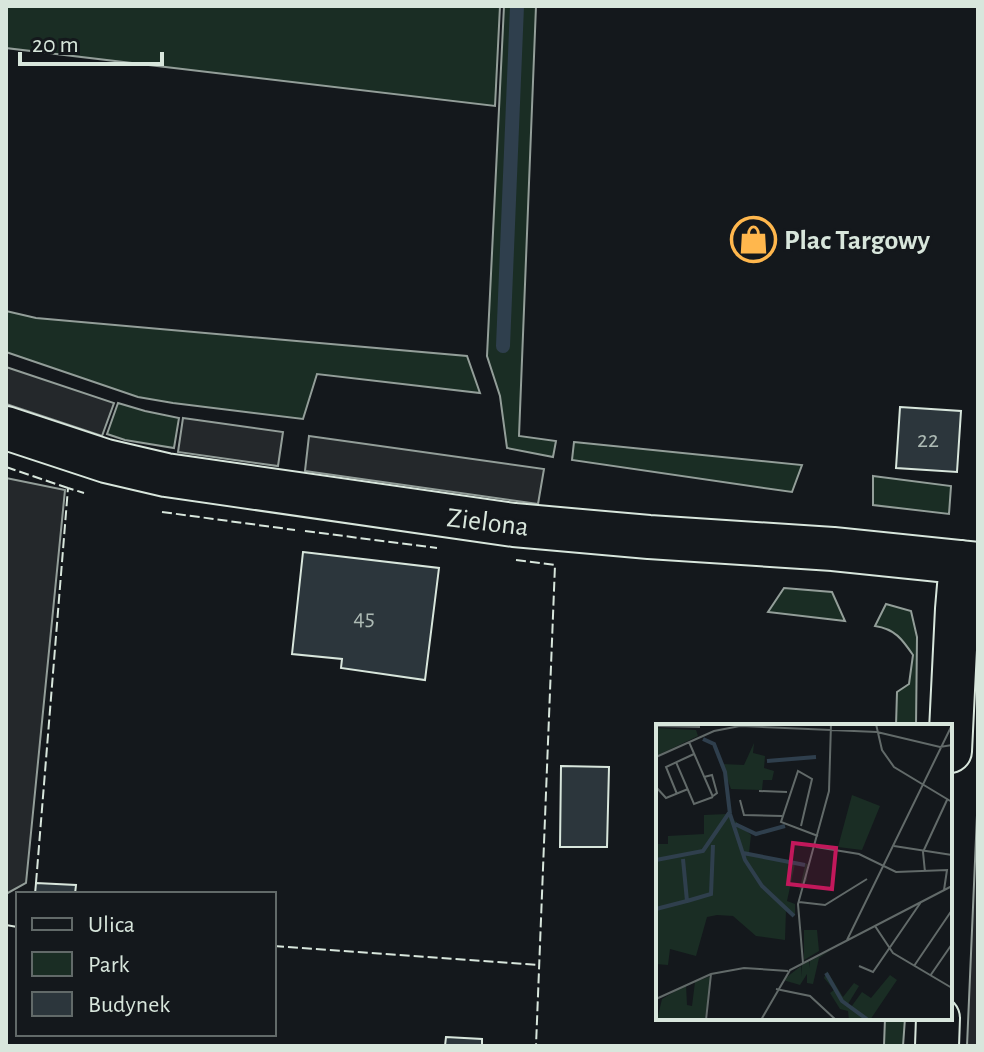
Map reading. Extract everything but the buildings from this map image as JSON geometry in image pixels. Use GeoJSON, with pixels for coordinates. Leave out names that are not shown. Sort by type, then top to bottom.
{"type":"FeatureCollection","features":[{"type":"Feature","properties":{"kind":"street","name":"Zielona"},"geometry":{"type":"LineString","coordinates":[[6,428],[134,469],[473,519],[576,531],[833,549],[970,563]]}},
{"type":"Feature","properties":{"kind":"street"},"geometry":{"type":"LineString","coordinates":[[951,724],[957,609],[970,563]]}},
{"type":"Feature","properties":{"kind":"street"},"geometry":{"type":"LineString","coordinates":[[937,1046],[938,1020]]}},
{"type":"Feature","properties":{"kind":"green space"},"geometry":{"type":"Polygon","coordinates":[[[6,6],[500,6],[495,106],[6,48],[6,6]]]}},
{"type":"Feature","properties":{"kind":"green space"},"geometry":{"type":"Polygon","coordinates":[[[504,6],[536,6],[519,436],[556,441],[553,457],[507,448],[500,396],[487,356],[504,6]]]}},
{"type":"Feature","properties":{"kind":"green space"},"geometry":{"type":"Polygon","coordinates":[[[6,311],[36,318],[467,356],[480,393],[317,374],[303,419],[138,397],[6,352],[6,311]]]}},
{"type":"Feature","properties":{"kind":"green space"},"geometry":{"type":"Polygon","coordinates":[[[118,403],[179,418],[174,448],[107,434],[118,403]]]}},
{"type":"Feature","properties":{"kind":"green space"},"geometry":{"type":"Polygon","coordinates":[[[574,442],[802,465],[792,492],[572,460],[574,442]]]}},
{"type":"Feature","properties":{"kind":"green space"},"geometry":{"type":"Polygon","coordinates":[[[873,476],[951,486],[949,514],[873,505],[873,476]]]}},
{"type":"Feature","properties":{"kind":"green space"},"geometry":{"type":"Polygon","coordinates":[[[784,588],[832,592],[845,621],[768,612],[784,588]]]}},
{"type":"Feature","properties":{"kind":"green space"},"geometry":{"type":"Polygon","coordinates":[[[886,604],[911,611],[917,637],[916,724],[896,724],[897,692],[909,684],[913,655],[897,636],[875,626],[886,604]]]}},
{"type":"Feature","properties":{"kind":"green space"},"geometry":{"type":"Polygon","coordinates":[[[885,1020],[905,1020],[903,1046],[884,1046],[885,1020]]]}},
{"type":"Feature","properties":{"kind":"shaded area"},"geometry":{"type":"Polygon","coordinates":[[[6,367],[114,403],[102,436],[6,404],[6,367]]]}},
{"type":"Feature","properties":{"kind":"shaded area"},"geometry":{"type":"Polygon","coordinates":[[[183,418],[283,432],[278,466],[178,452],[183,418]]]}},
{"type":"Feature","properties":{"kind":"shaded area"},"geometry":{"type":"Polygon","coordinates":[[[309,436],[544,469],[538,504],[305,471],[309,436]]]}},
{"type":"Feature","properties":{"kind":"shaded area"},"geometry":{"type":"Polygon","coordinates":[[[6,478],[65,490],[26,883],[6,894],[6,478]]]}},
{"type":"Feature","properties":{"kind":"shaded area"},"geometry":{"type":"Polygon","coordinates":[[[978,792],[978,1046],[967,1046],[978,792]]]}},
{"type":"Feature","properties":{"kind":"waterway"},"geometry":{"type":"LineString","coordinates":[[503,346],[517,6]]}},
{"type":"Feature","properties":{"kind":"fence"},"geometry":{"type":"LineString","coordinates":[[6,467],[68,488]]}},
{"type":"Feature","properties":{"kind":"fence"},"geometry":{"type":"LineString","coordinates":[[36,883],[68,488],[84,493]]}},
{"type":"Feature","properties":{"kind":"fence"},"geometry":{"type":"LineString","coordinates":[[162,512],[295,530]]}},
{"type":"Feature","properties":{"kind":"fence"},"geometry":{"type":"LineString","coordinates":[[305,531],[437,548]]}},
{"type":"Feature","properties":{"kind":"fence"},"geometry":{"type":"LineString","coordinates":[[516,560],[555,565],[536,1046]]}},
{"type":"Feature","properties":{"kind":"fence"},"geometry":{"type":"LineString","coordinates":[[6,925],[16,927]]}},
{"type":"Feature","properties":{"kind":"fence"},"geometry":{"type":"LineString","coordinates":[[276,946],[540,965]]}},
{"type":"Feature","properties":{"kind":"place","name":"Plac Targowy"},"geometry":{"type":"Point","coordinates":[753,239]}}]}
